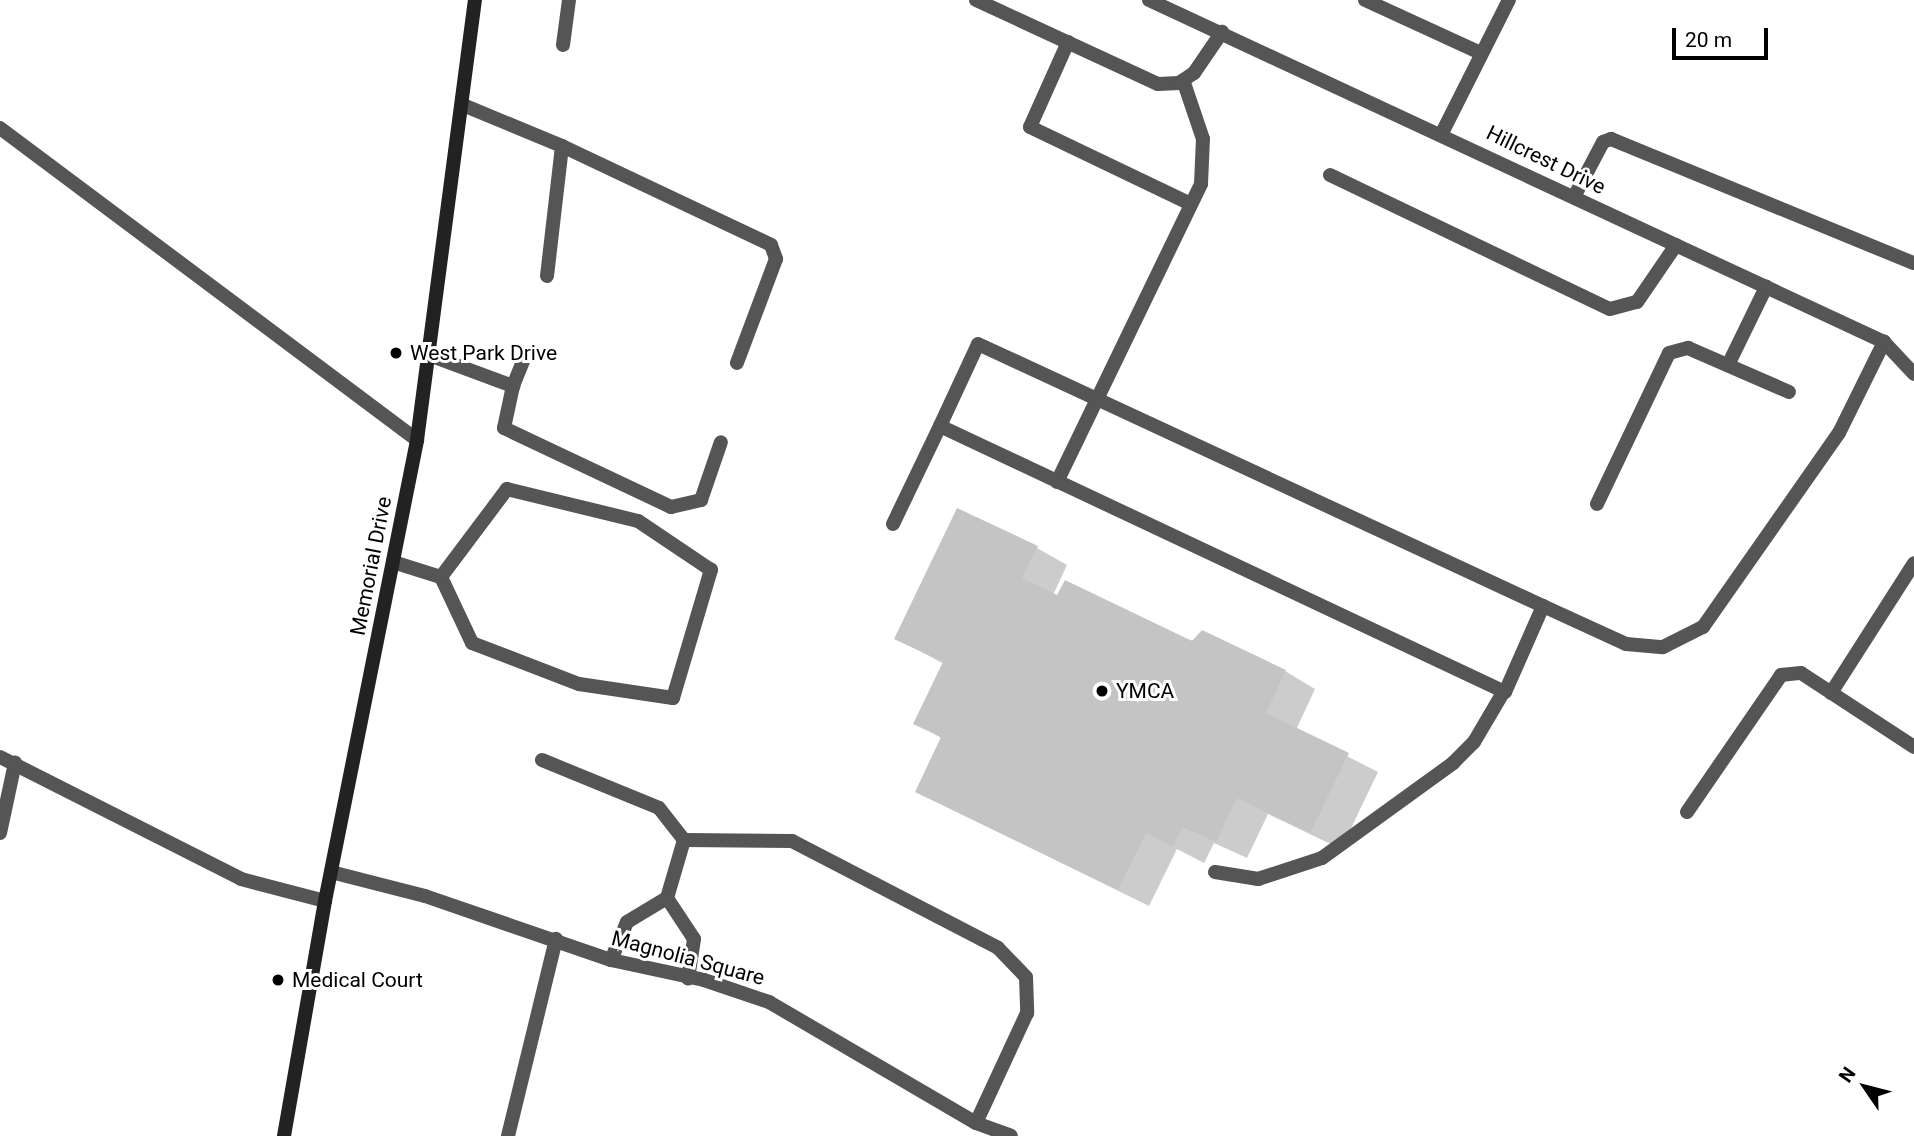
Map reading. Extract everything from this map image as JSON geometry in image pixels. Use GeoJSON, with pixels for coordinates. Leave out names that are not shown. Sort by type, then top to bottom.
{"type":"FeatureCollection","features":[{"type":"Feature","properties":{"kind":"main road","name":"Memorial Drive"},"geometry":{"type":"LineString","coordinates":[[284,1136],[325,901],[417,440],[475,0]]}},
{"type":"Feature","properties":{"kind":"street"},"geometry":{"type":"LineString","coordinates":[[563,45],[569,0]]}},
{"type":"Feature","properties":{"kind":"street"},"geometry":{"type":"LineString","coordinates":[[976,0],[1158,84],[1183,80],[1194,73],[1222,32]]}},
{"type":"Feature","properties":{"kind":"street"},"geometry":{"type":"LineString","coordinates":[[1365,0],[1481,53]]}},
{"type":"Feature","properties":{"kind":"street"},"geometry":{"type":"LineString","coordinates":[[1442,133],[1509,0]]}},
{"type":"Feature","properties":{"kind":"street","name":"Hillcrest Drive"},"geometry":{"type":"LineString","coordinates":[[1153,1],[1442,133],[1884,342],[1914,374]]}},
{"type":"Feature","properties":{"kind":"street"},"geometry":{"type":"LineString","coordinates":[[1068,42],[1030,127],[1192,204]]}},
{"type":"Feature","properties":{"kind":"street"},"geometry":{"type":"LineString","coordinates":[[1058,482],[1201,184],[1203,139],[1183,80]]}},
{"type":"Feature","properties":{"kind":"street"},"geometry":{"type":"LineString","coordinates":[[463,105],[562,146],[771,245],[776,259],[737,363]]}},
{"type":"Feature","properties":{"kind":"street"},"geometry":{"type":"LineString","coordinates":[[0,128],[417,440]]}},
{"type":"Feature","properties":{"kind":"street"},"geometry":{"type":"LineString","coordinates":[[1574,197],[1603,142],[1611,139],[1914,263]]}},
{"type":"Feature","properties":{"kind":"street"},"geometry":{"type":"LineString","coordinates":[[547,276],[562,146]]}},
{"type":"Feature","properties":{"kind":"street"},"geometry":{"type":"LineString","coordinates":[[1330,175],[1610,309],[1637,302],[1676,245]]}},
{"type":"Feature","properties":{"kind":"street"},"geometry":{"type":"LineString","coordinates":[[1729,363],[1766,287]]}},
{"type":"Feature","properties":{"kind":"street"},"geometry":{"type":"LineString","coordinates":[[893,524],[978,344],[1626,644],[1663,647],[1703,627],[1839,433],[1884,342]]}},
{"type":"Feature","properties":{"kind":"street"},"geometry":{"type":"LineString","coordinates":[[1597,504],[1670,353],[1688,348],[1729,363],[1789,392]]}},
{"type":"Feature","properties":{"kind":"street"},"geometry":{"type":"LineString","coordinates":[[526,353],[513,386],[505,428],[671,507],[701,500],[721,442]]}},
{"type":"Feature","properties":{"kind":"street"},"geometry":{"type":"LineString","coordinates":[[429,355],[513,386]]}},
{"type":"Feature","properties":{"kind":"street"},"geometry":{"type":"LineString","coordinates":[[940,426],[1504,691]]}},
{"type":"Feature","properties":{"kind":"street"},"geometry":{"type":"LineString","coordinates":[[393,562],[441,577],[472,643],[579,684],[673,698],[711,570],[638,521],[507,489],[441,577]]}},
{"type":"Feature","properties":{"kind":"street"},"geometry":{"type":"LineString","coordinates":[[1831,693],[1914,562]]}},
{"type":"Feature","properties":{"kind":"street"},"geometry":{"type":"LineString","coordinates":[[1215,872],[1258,879],[1322,858],[1453,763],[1474,742],[1504,691],[1544,606]]}},
{"type":"Feature","properties":{"kind":"street"},"geometry":{"type":"LineString","coordinates":[[1687,812],[1781,675],[1801,673],[1914,747]]}},
{"type":"Feature","properties":{"kind":"street"},"geometry":{"type":"LineString","coordinates":[[0,757],[240,879],[325,901]]}},
{"type":"Feature","properties":{"kind":"street"},"geometry":{"type":"LineString","coordinates":[[542,760],[659,808],[684,841]]}},
{"type":"Feature","properties":{"kind":"street"},"geometry":{"type":"LineString","coordinates":[[0,833],[15,763]]}},
{"type":"Feature","properties":{"kind":"street"},"geometry":{"type":"LineString","coordinates":[[611,960],[626,922],[667,898],[684,841]]}},
{"type":"Feature","properties":{"kind":"street"},"geometry":{"type":"LineString","coordinates":[[684,841],[792,841],[998,948],[1026,977],[1027,1013],[976,1123]]}},
{"type":"Feature","properties":{"kind":"street","name":"Magnolia Square"},"geometry":{"type":"LineString","coordinates":[[331,872],[556,939],[611,960],[769,1002],[976,1123],[1011,1136]]}},
{"type":"Feature","properties":{"kind":"street"},"geometry":{"type":"LineString","coordinates":[[667,898],[694,939],[688,979]]}},
{"type":"Feature","properties":{"kind":"street"},"geometry":{"type":"LineString","coordinates":[[509,1136],[556,939]]}},
{"type":"Feature","properties":{"kind":"building","name":"YMCA"},"geometry":{"type":"Polygon","coordinates":[[[957,508],[1038,546],[1022,578],[1057,595],[1065,580],[1192,641],[1202,630],[1286,670],[1266,713],[1349,753],[1310,833],[1237,798],[1216,842],[1183,827],[1173,847],[1146,833],[1118,890],[915,792],[941,737],[913,724],[943,662],[894,639],[957,508]]]}},
{"type":"Feature","properties":{"kind":"place","name":"West Park Drive"},"geometry":{"type":"Point","coordinates":[396,353]}},
{"type":"Feature","properties":{"kind":"place","name":"YMCA"},"geometry":{"type":"Point","coordinates":[1102,691]}},
{"type":"Feature","properties":{"kind":"place","name":"Medical Court"},"geometry":{"type":"Point","coordinates":[278,980]}}]}
